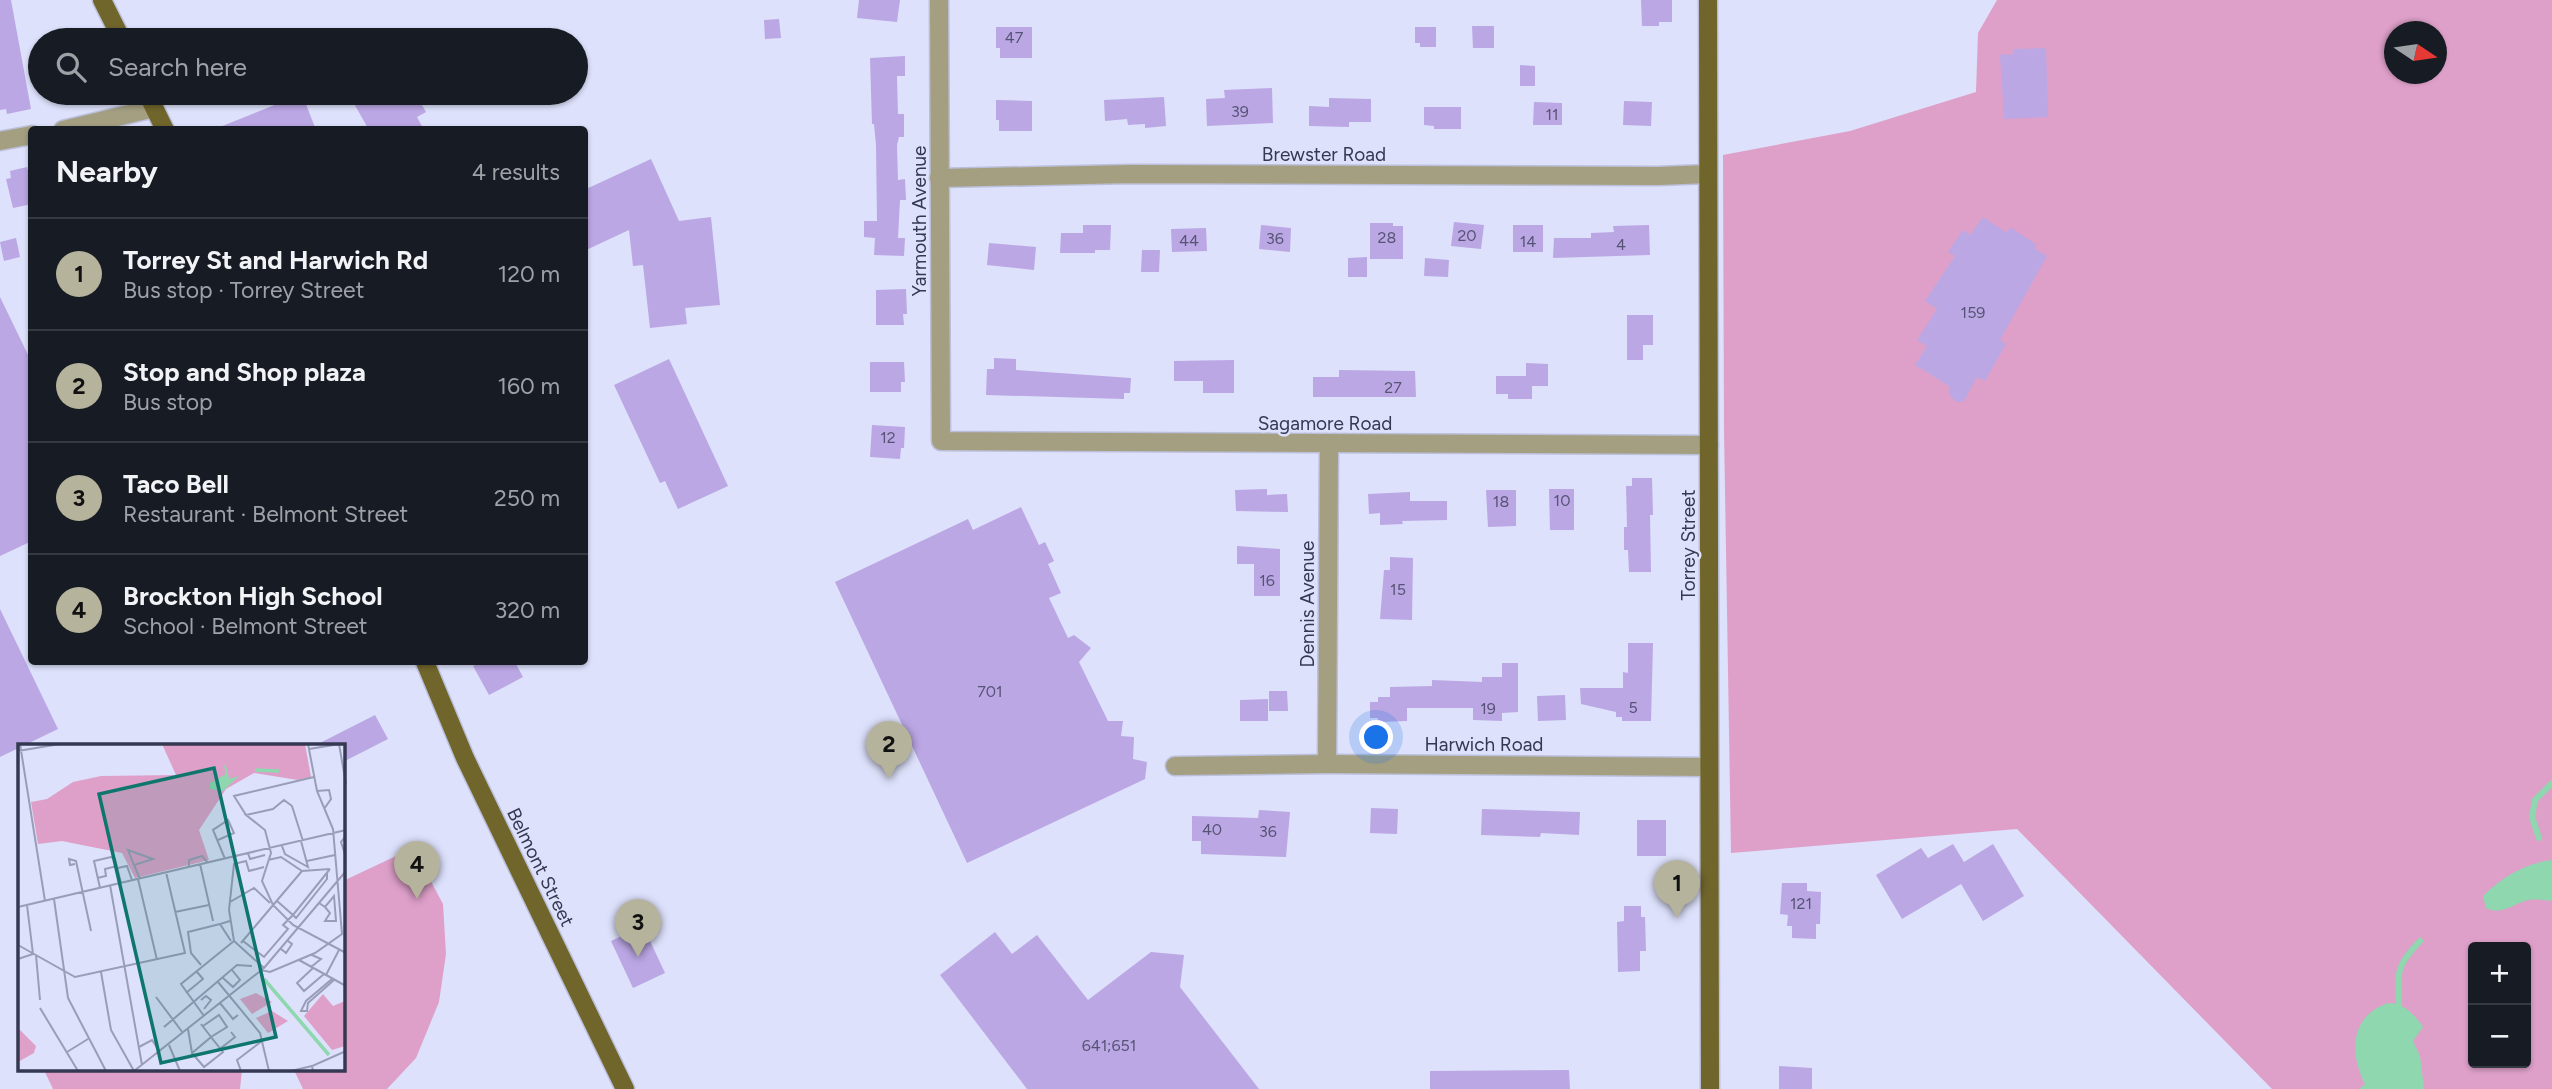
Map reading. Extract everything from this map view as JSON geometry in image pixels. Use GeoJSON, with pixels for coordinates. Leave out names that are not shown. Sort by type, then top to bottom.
{"type":"FeatureCollection","features":[{"type":"Feature","properties":{"kind":"main road"},"geometry":{"type":"LineString","coordinates":[[102,0],[116,28]]}},
{"type":"Feature","properties":{"kind":"main road","name":"Torrey Street"},"geometry":{"type":"LineString","coordinates":[[1708,0],[1710,1089]]}},
{"type":"Feature","properties":{"kind":"main road"},"geometry":{"type":"LineString","coordinates":[[153,105],[163,126]]}},
{"type":"Feature","properties":{"kind":"main road","name":"Belmont Street"},"geometry":{"type":"LineString","coordinates":[[426,665],[465,758],[625,1089]]}},
{"type":"Feature","properties":{"kind":"street","name":"Yarmouth Avenue"},"geometry":{"type":"LineString","coordinates":[[939,0],[941,441]]}},
{"type":"Feature","properties":{"kind":"street"},"geometry":{"type":"LineString","coordinates":[[75,126],[136,105]]}},
{"type":"Feature","properties":{"kind":"street"},"geometry":{"type":"LineString","coordinates":[[0,141],[28,136]]}},
{"type":"Feature","properties":{"kind":"street","name":"Brewster Road"},"geometry":{"type":"LineString","coordinates":[[939,178],[1131,174],[1708,174]]}},
{"type":"Feature","properties":{"kind":"street","name":"Sagamore Road"},"geometry":{"type":"LineString","coordinates":[[941,441],[1709,445]]}},
{"type":"Feature","properties":{"kind":"street","name":"Dennis Avenue"},"geometry":{"type":"LineString","coordinates":[[1327,764],[1329,444]]}},
{"type":"Feature","properties":{"kind":"street","name":"Harwich Road"},"geometry":{"type":"LineString","coordinates":[[1175,766],[1327,764],[1709,767]]}},
{"type":"Feature","properties":{"kind":"shaded area"},"geometry":{"type":"Polygon","coordinates":[[[1997,0],[2552,0],[2552,1089],[2272,1089],[2017,829],[1731,853],[1724,430],[1723,155],[1850,131],[1976,92],[1978,33],[1997,0]]]}},
{"type":"Feature","properties":{"kind":"shaded area"},"geometry":{"type":"Polygon","coordinates":[[[413,848],[443,904],[446,954],[439,1002],[416,1058],[387,1089],[303,1089],[295,1072],[345,1072],[345,880],[413,848]]]}},
{"type":"Feature","properties":{"kind":"shaded area"},"geometry":{"type":"Polygon","coordinates":[[[2552,860],[2552,901],[2529,900],[2497,911],[2486,908],[2483,896],[2498,883],[2523,868],[2552,860]]]}},
{"type":"Feature","properties":{"kind":"shaded area"},"geometry":{"type":"Polygon","coordinates":[[[2388,1003],[2409,1010],[2423,1027],[2413,1041],[2420,1056],[2424,1089],[2359,1089],[2365,1084],[2356,1060],[2356,1037],[2366,1017],[2388,1003]]]}},
{"type":"Feature","properties":{"kind":"shaded area"},"geometry":{"type":"Polygon","coordinates":[[[45,1072],[242,1072],[240,1089],[53,1089],[45,1072]]]}},
{"type":"Feature","properties":{"kind":"building"},"geometry":{"type":"Polygon","coordinates":[[[0,0],[11,0],[28,105],[31,109],[7,114],[6,109],[0,110],[0,0]]]}},
{"type":"Feature","properties":{"kind":"building"},"geometry":{"type":"Polygon","coordinates":[[[859,0],[900,0],[897,22],[857,18],[859,0]]]}},
{"type":"Feature","properties":{"kind":"building"},"geometry":{"type":"Polygon","coordinates":[[[1641,0],[1672,0],[1672,22],[1659,22],[1659,26],[1642,26],[1641,0]]]}},
{"type":"Feature","properties":{"kind":"building"},"geometry":{"type":"Polygon","coordinates":[[[779,19],[781,38],[765,39],[764,20],[779,19]]]}},
{"type":"Feature","properties":{"kind":"building"},"geometry":{"type":"Polygon","coordinates":[[[1472,26],[1494,26],[1494,48],[1473,48],[1472,26]]]}},
{"type":"Feature","properties":{"kind":"building"},"geometry":{"type":"Polygon","coordinates":[[[996,27],[1032,27],[1032,58],[1000,58],[1000,48],[996,48],[996,27]]]}},
{"type":"Feature","properties":{"kind":"building"},"geometry":{"type":"Polygon","coordinates":[[[1415,27],[1436,27],[1436,47],[1420,47],[1420,43],[1415,43],[1415,27]]]}},
{"type":"Feature","properties":{"kind":"building"},"geometry":{"type":"Polygon","coordinates":[[[2046,48],[2048,117],[2004,119],[2000,55],[2014,54],[2014,49],[2046,48]]]}},
{"type":"Feature","properties":{"kind":"building"},"geometry":{"type":"Polygon","coordinates":[[[905,56],[905,76],[897,76],[898,114],[904,114],[904,137],[899,137],[897,145],[898,180],[905,179],[906,200],[900,200],[898,238],[905,238],[904,256],[874,255],[875,238],[864,237],[864,221],[877,221],[876,145],[872,124],[870,58],[905,56]]]}},
{"type":"Feature","properties":{"kind":"building"},"geometry":{"type":"Polygon","coordinates":[[[1520,65],[1535,66],[1535,86],[1520,86],[1520,65]]]}},
{"type":"Feature","properties":{"kind":"building"},"geometry":{"type":"Polygon","coordinates":[[[1272,88],[1273,123],[1207,126],[1206,99],[1225,98],[1224,90],[1272,88]]]}},
{"type":"Feature","properties":{"kind":"building"},"geometry":{"type":"Polygon","coordinates":[[[1164,97],[1166,126],[1145,128],[1145,124],[1128,125],[1127,119],[1105,121],[1104,100],[1164,97]]]}},
{"type":"Feature","properties":{"kind":"building"},"geometry":{"type":"Polygon","coordinates":[[[1329,98],[1371,99],[1371,122],[1349,122],[1349,127],[1309,126],[1309,106],[1329,107],[1329,98]]]}},
{"type":"Feature","properties":{"kind":"building"},"geometry":{"type":"Polygon","coordinates":[[[996,100],[1032,101],[1032,131],[999,131],[996,100]]]}},
{"type":"Feature","properties":{"kind":"building"},"geometry":{"type":"Polygon","coordinates":[[[1624,101],[1652,102],[1651,126],[1623,125],[1624,101]]]}},
{"type":"Feature","properties":{"kind":"building"},"geometry":{"type":"Polygon","coordinates":[[[1534,102],[1562,103],[1562,125],[1533,125],[1534,102]]]}},
{"type":"Feature","properties":{"kind":"building"},"geometry":{"type":"Polygon","coordinates":[[[275,105],[306,105],[314,126],[222,126],[275,105]]]}},
{"type":"Feature","properties":{"kind":"building"},"geometry":{"type":"Polygon","coordinates":[[[355,105],[422,105],[426,112],[417,117],[422,126],[367,126],[355,105]]]}},
{"type":"Feature","properties":{"kind":"building"},"geometry":{"type":"Polygon","coordinates":[[[1424,107],[1461,107],[1461,129],[1434,129],[1434,126],[1424,125],[1424,107]]]}},
{"type":"Feature","properties":{"kind":"building"},"geometry":{"type":"Polygon","coordinates":[[[651,159],[679,221],[711,217],[720,305],[685,308],[687,324],[650,328],[643,265],[633,266],[629,230],[588,249],[588,188],[651,159]]]}},
{"type":"Feature","properties":{"kind":"building"},"geometry":{"type":"Polygon","coordinates":[[[27,167],[28,205],[13,208],[6,179],[11,178],[10,171],[27,167]]]}},
{"type":"Feature","properties":{"kind":"building"},"geometry":{"type":"Polygon","coordinates":[[[1983,217],[2007,233],[2010,227],[2037,245],[2034,248],[2047,256],[2000,340],[2006,344],[1985,381],[1977,377],[1964,401],[1956,402],[1949,394],[1949,386],[1915,365],[1927,346],[1917,340],[1937,309],[1925,301],[1955,256],[1948,252],[1963,230],[1970,235],[1983,217]]]}},
{"type":"Feature","properties":{"kind":"building"},"geometry":{"type":"Polygon","coordinates":[[[1454,222],[1484,225],[1481,249],[1451,246],[1454,222]]]}},
{"type":"Feature","properties":{"kind":"building"},"geometry":{"type":"Polygon","coordinates":[[[1370,223],[1403,226],[1403,259],[1370,259],[1370,223]]]}},
{"type":"Feature","properties":{"kind":"building"},"geometry":{"type":"Polygon","coordinates":[[[1083,225],[1111,225],[1110,250],[1060,253],[1061,233],[1083,233],[1083,225]]]}},
{"type":"Feature","properties":{"kind":"building"},"geometry":{"type":"Polygon","coordinates":[[[1261,225],[1291,228],[1290,252],[1259,249],[1261,225]]]}},
{"type":"Feature","properties":{"kind":"building"},"geometry":{"type":"Polygon","coordinates":[[[1513,225],[1543,225],[1543,252],[1513,252],[1513,225]]]}},
{"type":"Feature","properties":{"kind":"building"},"geometry":{"type":"Polygon","coordinates":[[[1649,225],[1650,255],[1553,258],[1554,238],[1591,238],[1591,233],[1614,232],[1613,226],[1649,225]]]}},
{"type":"Feature","properties":{"kind":"building"},"geometry":{"type":"Polygon","coordinates":[[[1206,228],[1207,251],[1172,252],[1171,229],[1206,228]]]}},
{"type":"Feature","properties":{"kind":"building"},"geometry":{"type":"Polygon","coordinates":[[[16,238],[20,257],[4,261],[0,242],[16,238]]]}},
{"type":"Feature","properties":{"kind":"building"},"geometry":{"type":"Polygon","coordinates":[[[989,243],[1036,247],[1034,270],[987,265],[989,243]]]}},
{"type":"Feature","properties":{"kind":"building"},"geometry":{"type":"Polygon","coordinates":[[[1142,250],[1160,250],[1159,272],[1141,272],[1142,250]]]}},
{"type":"Feature","properties":{"kind":"building"},"geometry":{"type":"Polygon","coordinates":[[[1367,257],[1367,277],[1348,277],[1348,258],[1367,257]]]}},
{"type":"Feature","properties":{"kind":"building"},"geometry":{"type":"Polygon","coordinates":[[[1425,258],[1449,260],[1448,277],[1424,276],[1425,258]]]}},
{"type":"Feature","properties":{"kind":"building"},"geometry":{"type":"Polygon","coordinates":[[[906,289],[907,314],[903,314],[904,325],[876,325],[876,290],[906,289]]]}},
{"type":"Feature","properties":{"kind":"building"},"geometry":{"type":"Polygon","coordinates":[[[0,297],[28,355],[28,543],[0,556],[0,297]]]}},
{"type":"Feature","properties":{"kind":"building"},"geometry":{"type":"Polygon","coordinates":[[[1627,315],[1653,315],[1653,345],[1643,345],[1643,360],[1627,360],[1627,315]]]}},
{"type":"Feature","properties":{"kind":"building"},"geometry":{"type":"Polygon","coordinates":[[[994,358],[1016,359],[1016,370],[1131,378],[1130,393],[1124,393],[1124,399],[986,395],[987,369],[994,369],[994,358]]]}},
{"type":"Feature","properties":{"kind":"building"},"geometry":{"type":"Polygon","coordinates":[[[669,359],[728,486],[678,509],[665,481],[660,483],[614,385],[669,359]]]}},
{"type":"Feature","properties":{"kind":"building"},"geometry":{"type":"Polygon","coordinates":[[[1234,360],[1234,393],[1203,393],[1203,381],[1174,381],[1174,361],[1234,360]]]}},
{"type":"Feature","properties":{"kind":"building"},"geometry":{"type":"Polygon","coordinates":[[[870,362],[904,362],[905,382],[901,382],[901,392],[870,392],[870,362]]]}},
{"type":"Feature","properties":{"kind":"building"},"geometry":{"type":"Polygon","coordinates":[[[1526,363],[1548,364],[1548,386],[1532,386],[1532,399],[1508,399],[1508,394],[1496,394],[1496,376],[1526,376],[1526,363]]]}},
{"type":"Feature","properties":{"kind":"building"},"geometry":{"type":"Polygon","coordinates":[[[1339,370],[1415,371],[1416,397],[1313,397],[1313,377],[1339,377],[1339,370]]]}},
{"type":"Feature","properties":{"kind":"building"},"geometry":{"type":"Polygon","coordinates":[[[872,425],[905,427],[904,448],[901,448],[900,459],[870,457],[872,425]]]}},
{"type":"Feature","properties":{"kind":"building"},"geometry":{"type":"Polygon","coordinates":[[[1632,478],[1652,478],[1651,572],[1629,572],[1628,550],[1624,550],[1624,527],[1627,527],[1626,486],[1632,486],[1632,478]]]}},
{"type":"Feature","properties":{"kind":"building"},"geometry":{"type":"Polygon","coordinates":[[[1267,489],[1267,495],[1287,494],[1288,512],[1236,511],[1235,490],[1267,489]]]}},
{"type":"Feature","properties":{"kind":"building"},"geometry":{"type":"Polygon","coordinates":[[[1549,489],[1574,489],[1574,530],[1550,530],[1549,489]]]}},
{"type":"Feature","properties":{"kind":"building"},"geometry":{"type":"Polygon","coordinates":[[[1486,490],[1516,490],[1516,526],[1488,527],[1486,490]]]}},
{"type":"Feature","properties":{"kind":"building"},"geometry":{"type":"Polygon","coordinates":[[[1410,492],[1410,501],[1447,501],[1447,520],[1402,521],[1403,524],[1380,525],[1380,513],[1369,514],[1368,494],[1410,492]]]}},
{"type":"Feature","properties":{"kind":"building"},"geometry":{"type":"Polygon","coordinates":[[[1021,507],[1039,545],[1045,542],[1054,561],[1048,564],[1061,593],[1049,598],[1068,638],[1074,635],[1091,648],[1079,662],[1108,721],[1123,721],[1121,736],[1134,737],[1133,759],[1147,762],[1145,779],[967,863],[835,582],[968,519],[973,530],[1021,507]]]}},
{"type":"Feature","properties":{"kind":"building"},"geometry":{"type":"Polygon","coordinates":[[[1237,546],[1280,549],[1280,596],[1254,596],[1254,564],[1237,564],[1237,546]]]}},
{"type":"Feature","properties":{"kind":"building"},"geometry":{"type":"Polygon","coordinates":[[[1390,557],[1413,558],[1412,620],[1380,619],[1384,570],[1390,570],[1390,557]]]}},
{"type":"Feature","properties":{"kind":"building"},"geometry":{"type":"Polygon","coordinates":[[[0,609],[58,729],[27,744],[18,744],[18,748],[0,757],[0,609]]]}},
{"type":"Feature","properties":{"kind":"building"},"geometry":{"type":"Polygon","coordinates":[[[1628,643],[1653,643],[1651,721],[1622,721],[1622,717],[1616,717],[1616,712],[1581,704],[1580,688],[1623,688],[1623,672],[1628,673],[1628,643]]]}},
{"type":"Feature","properties":{"kind":"building"},"geometry":{"type":"Polygon","coordinates":[[[1502,663],[1518,663],[1518,712],[1502,713],[1502,721],[1473,720],[1473,708],[1407,708],[1407,721],[1378,722],[1378,718],[1370,718],[1370,702],[1378,702],[1378,697],[1390,697],[1390,687],[1432,686],[1432,680],[1482,682],[1482,677],[1502,677],[1502,663]]]}},
{"type":"Feature","properties":{"kind":"building"},"geometry":{"type":"Polygon","coordinates":[[[517,665],[523,677],[489,695],[473,666],[517,665]]]}},
{"type":"Feature","properties":{"kind":"building"},"geometry":{"type":"Polygon","coordinates":[[[1269,691],[1287,691],[1288,711],[1269,711],[1269,691]]]}},
{"type":"Feature","properties":{"kind":"building"},"geometry":{"type":"Polygon","coordinates":[[[1565,695],[1566,720],[1538,721],[1537,696],[1565,695]]]}},
{"type":"Feature","properties":{"kind":"building"},"geometry":{"type":"Polygon","coordinates":[[[1268,699],[1268,721],[1240,721],[1240,700],[1268,699]]]}},
{"type":"Feature","properties":{"kind":"building"},"geometry":{"type":"Polygon","coordinates":[[[375,715],[388,739],[345,761],[345,744],[318,744],[375,715]]]}},
{"type":"Feature","properties":{"kind":"building"},"geometry":{"type":"Polygon","coordinates":[[[1371,808],[1398,809],[1397,834],[1370,833],[1371,808]]]}},
{"type":"Feature","properties":{"kind":"building"},"geometry":{"type":"Polygon","coordinates":[[[1482,809],[1580,812],[1579,835],[1481,835],[1482,809]]]}},
{"type":"Feature","properties":{"kind":"building"},"geometry":{"type":"Polygon","coordinates":[[[1259,810],[1290,812],[1286,857],[1201,854],[1201,841],[1192,841],[1192,816],[1258,818],[1259,810]]]}},
{"type":"Feature","properties":{"kind":"building"},"geometry":{"type":"Polygon","coordinates":[[[1637,820],[1666,820],[1666,856],[1637,856],[1637,820]]]}},
{"type":"Feature","properties":{"kind":"building"},"geometry":{"type":"Polygon","coordinates":[[[1953,844],[1964,862],[1993,844],[2024,896],[1983,921],[1961,884],[1902,919],[1876,875],[1921,848],[1928,858],[1953,844]]]}},
{"type":"Feature","properties":{"kind":"building"},"geometry":{"type":"Polygon","coordinates":[[[1782,883],[1807,883],[1807,891],[1821,892],[1820,924],[1816,924],[1816,939],[1792,938],[1792,926],[1787,926],[1788,915],[1780,914],[1782,883]]]}},
{"type":"Feature","properties":{"kind":"building"},"geometry":{"type":"Polygon","coordinates":[[[1624,906],[1641,906],[1641,917],[1645,917],[1646,951],[1640,951],[1640,971],[1618,972],[1617,922],[1624,921],[1624,906]]]}},
{"type":"Feature","properties":{"kind":"building"},"geometry":{"type":"Polygon","coordinates":[[[643,926],[665,973],[633,988],[611,941],[643,926]]]}},
{"type":"Feature","properties":{"kind":"building"},"geometry":{"type":"Polygon","coordinates":[[[995,932],[1012,954],[1037,935],[1088,1000],[1151,952],[1184,955],[1180,987],[1259,1089],[1027,1089],[940,975],[995,932]]]}},
{"type":"Feature","properties":{"kind":"building"},"geometry":{"type":"Polygon","coordinates":[[[1779,1066],[1812,1068],[1812,1089],[1779,1089],[1779,1066]]]}},
{"type":"Feature","properties":{"kind":"building"},"geometry":{"type":"Polygon","coordinates":[[[1569,1070],[1570,1089],[1430,1089],[1430,1071],[1569,1070]]]}},
{"type":"Feature","properties":{"kind":"waterway"},"geometry":{"type":"LineString","coordinates":[[2539,838],[2532,817],[2535,800],[2552,783]]}},
{"type":"Feature","properties":{"kind":"waterway"},"geometry":{"type":"LineString","coordinates":[[2399,1012],[2398,981],[2401,966],[2420,941]]}},
{"type":"Feature","properties":{"kind":"place","name":"Stop and Shop plaza"},"geometry":{"type":"Point","coordinates":[889,779]}},
{"type":"Feature","properties":{"kind":"place","name":"Brockton High School"},"geometry":{"type":"Point","coordinates":[417,899]}},
{"type":"Feature","properties":{"kind":"place","name":"Torrey St and Harwich Rd"},"geometry":{"type":"Point","coordinates":[1677,918]}},
{"type":"Feature","properties":{"kind":"place","name":"Taco Bell"},"geometry":{"type":"Point","coordinates":[638,957]}}]}
